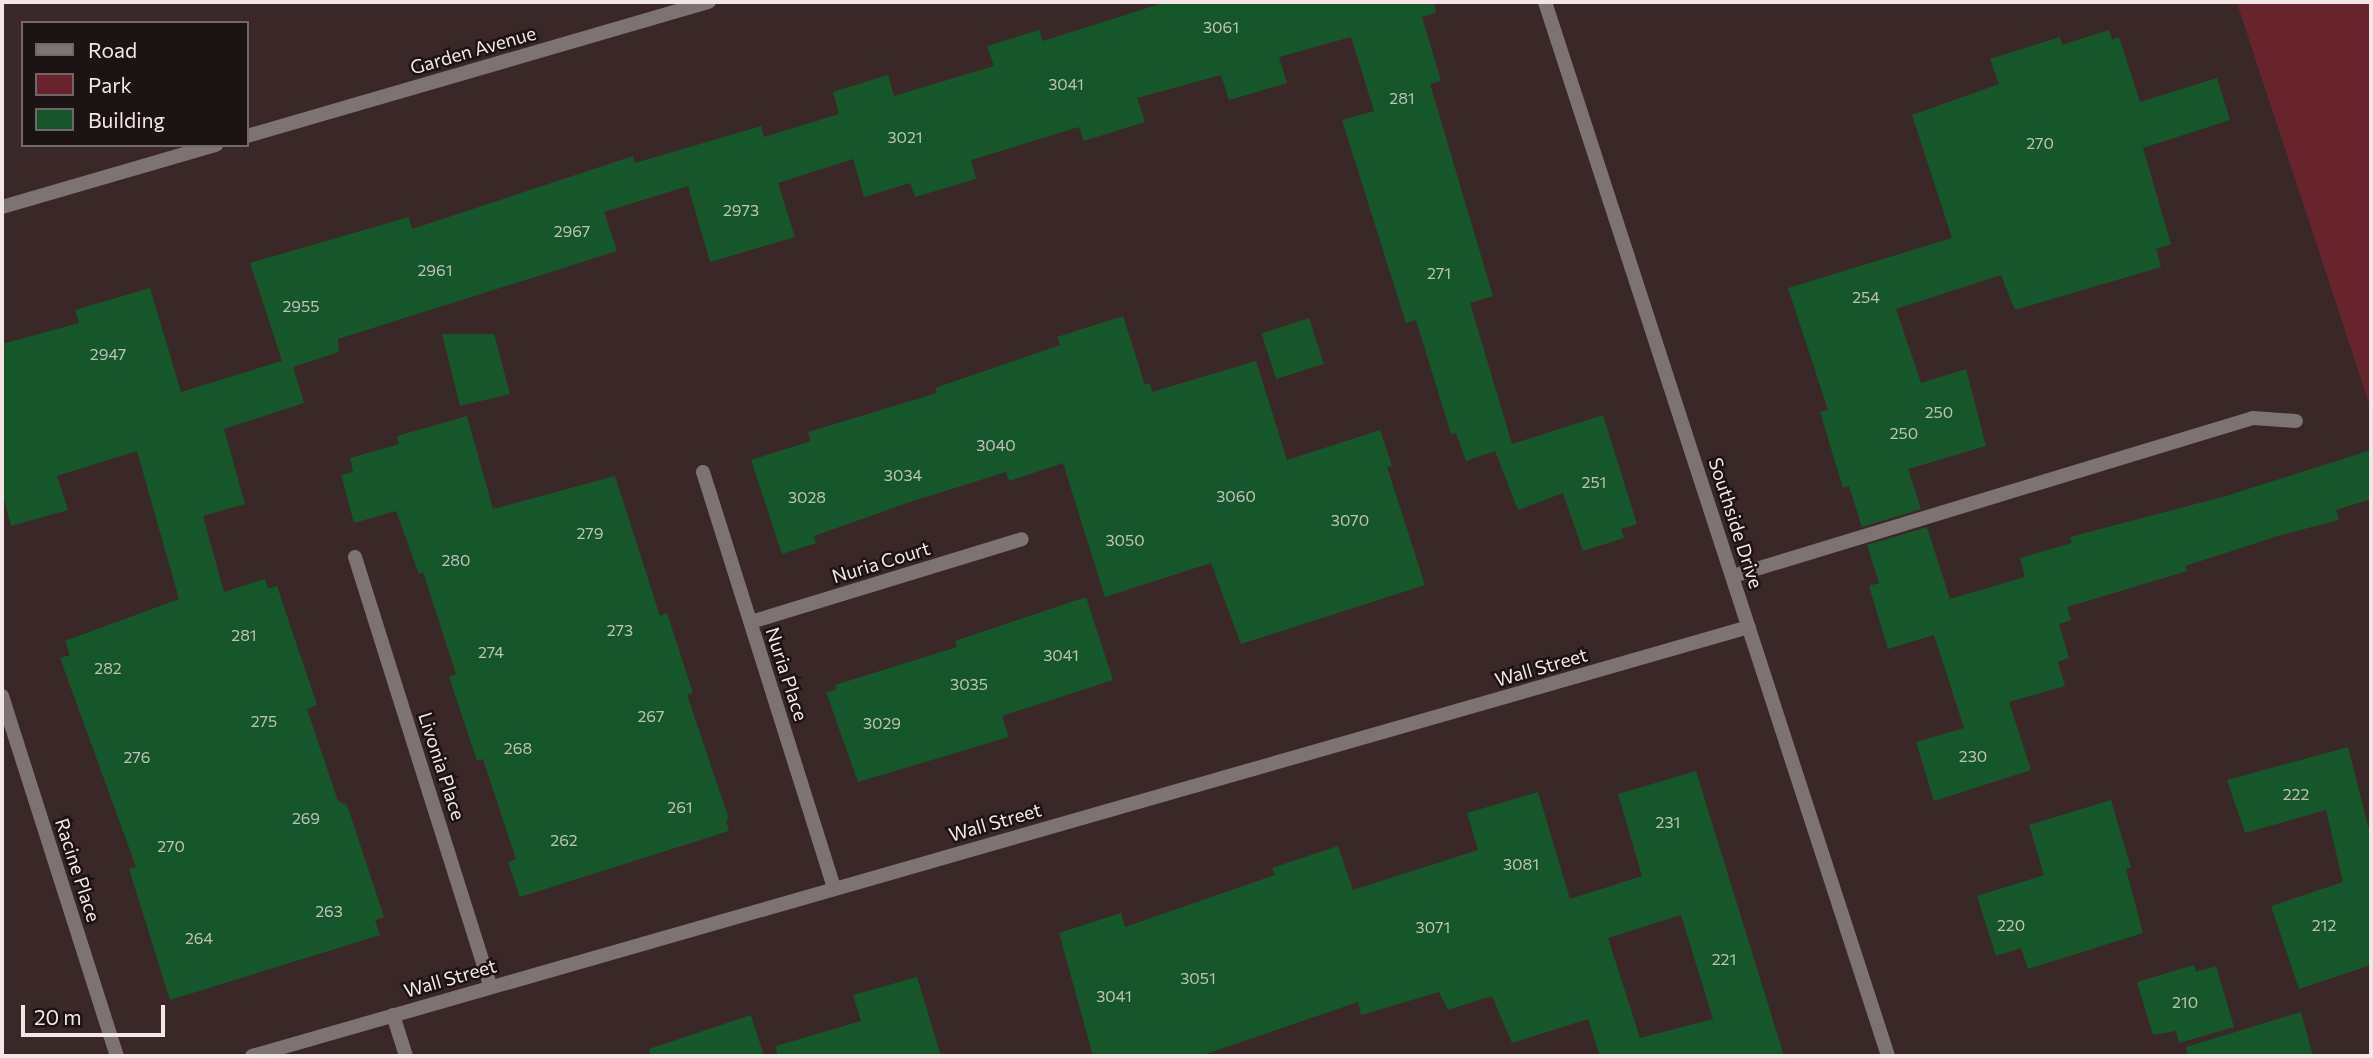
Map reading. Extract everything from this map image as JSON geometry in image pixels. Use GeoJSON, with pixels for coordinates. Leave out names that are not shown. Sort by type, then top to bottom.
{"type":"FeatureCollection","features":[{"type":"Feature","properties":{"kind":"street","name":"Garden Avenue"},"geometry":{"type":"LineString","coordinates":[[248,136],[709,2]]}},
{"type":"Feature","properties":{"kind":"street","name":"Southside Drive"},"geometry":{"type":"LineString","coordinates":[[1545,2],[1888,1056]]}},
{"type":"Feature","properties":{"kind":"street"},"geometry":{"type":"LineString","coordinates":[[2,207],[209,147]]}},
{"type":"Feature","properties":{"kind":"street"},"geometry":{"type":"LineString","coordinates":[[1733,576],[2253,418],[2296,421]]}},
{"type":"Feature","properties":{"kind":"street","name":"Nuria Place"},"geometry":{"type":"LineString","coordinates":[[702,472],[834,888]]}},
{"type":"Feature","properties":{"kind":"street","name":"Nuria Court"},"geometry":{"type":"LineString","coordinates":[[751,622],[1022,539]]}},
{"type":"Feature","properties":{"kind":"street","name":"Livonia Place"},"geometry":{"type":"LineString","coordinates":[[355,557],[490,986]]}},
{"type":"Feature","properties":{"kind":"street","name":"Wall Street"},"geometry":{"type":"LineString","coordinates":[[253,1056],[1749,627]]}},
{"type":"Feature","properties":{"kind":"street","name":"Racine Place"},"geometry":{"type":"LineString","coordinates":[[2,696],[117,1056]]}},
{"type":"Feature","properties":{"kind":"street"},"geometry":{"type":"LineString","coordinates":[[393,1015],[406,1056]]}},
{"type":"Feature","properties":{"kind":"green space"},"geometry":{"type":"Polygon","coordinates":[[[2371,2],[2371,409],[2237,3],[2371,2]]]}},
{"type":"Feature","properties":{"kind":"building"},"geometry":{"type":"Polygon","coordinates":[[[1166,2],[1434,2],[1436,13],[1422,17],[1441,81],[1430,84],[1493,296],[1470,303],[1512,444],[1603,415],[1637,524],[1621,529],[1624,538],[1583,551],[1563,493],[1518,510],[1495,451],[1466,461],[1456,433],[1451,434],[1416,320],[1406,323],[1342,120],[1374,111],[1351,37],[1279,57],[1287,83],[1229,100],[1221,75],[1137,98],[1145,122],[1084,141],[1079,127],[971,160],[976,179],[915,197],[910,183],[864,197],[853,159],[778,183],[795,237],[710,262],[688,186],[604,212],[617,251],[338,339],[339,352],[293,367],[304,403],[224,429],[245,504],[203,516],[224,592],[265,579],[268,589],[277,586],[317,705],[307,709],[338,801],[347,805],[384,917],[375,920],[380,935],[170,1000],[129,869],[136,867],[60,658],[70,655],[65,641],[179,599],[137,451],[57,476],[68,510],[11,526],[2,492],[2,344],[79,323],[75,310],[150,288],[181,392],[282,361],[250,263],[409,217],[412,229],[633,156],[635,163],[761,126],[764,137],[839,114],[833,92],[888,75],[894,96],[994,66],[987,46],[1039,30],[1043,41],[1166,2]]]}},
{"type":"Feature","properties":{"kind":"building"},"geometry":{"type":"Polygon","coordinates":[[[2109,30],[2112,40],[2119,37],[2140,102],[2217,78],[2230,120],[2143,148],[2171,244],[2156,249],[2161,267],[2015,310],[2001,275],[1896,309],[1921,383],[1966,369],[1986,446],[1908,469],[1921,509],[1862,527],[1849,486],[1843,488],[1820,412],[1828,410],[1788,288],[1952,238],[1912,115],[1999,84],[1990,59],[2060,37],[2062,45],[2109,30]]]}},
{"type":"Feature","properties":{"kind":"building"},"geometry":{"type":"Polygon","coordinates":[[[1123,316],[1145,385],[1150,383],[1152,392],[1256,361],[1287,460],[1380,430],[1392,466],[1387,467],[1425,585],[1241,644],[1211,563],[1105,597],[1063,463],[1009,481],[1006,472],[910,502],[814,536],[816,543],[782,554],[751,460],[811,441],[808,432],[937,393],[935,388],[1060,345],[1057,337],[1123,316]]]}},
{"type":"Feature","properties":{"kind":"building"},"geometry":{"type":"Polygon","coordinates":[[[1309,318],[1324,364],[1276,379],[1261,333],[1309,318]]]}},
{"type":"Feature","properties":{"kind":"building"},"geometry":{"type":"Polygon","coordinates":[[[442,334],[494,334],[510,394],[460,406],[442,334]]]}},
{"type":"Feature","properties":{"kind":"building"},"geometry":{"type":"Polygon","coordinates":[[[467,416],[493,509],[615,476],[660,616],[667,613],[693,693],[687,695],[729,819],[726,821],[729,831],[520,897],[508,862],[516,859],[483,759],[477,761],[449,677],[456,674],[423,572],[419,574],[396,511],[354,523],[341,475],[353,472],[350,458],[399,444],[397,436],[467,416]]]}},
{"type":"Feature","properties":{"kind":"building"},"geometry":{"type":"Polygon","coordinates":[[[2371,450],[2371,499],[2336,510],[2339,520],[2281,535],[2185,566],[2187,571],[2067,607],[2071,620],[2059,624],[2069,658],[2058,662],[2065,686],[2009,702],[2031,770],[1934,801],[1916,742],[1964,728],[1934,635],[1888,649],[1869,586],[1879,583],[1867,545],[1927,527],[1950,599],[2025,577],[2020,558],[2072,543],[2070,537],[2226,496],[2371,450]]]}},
{"type":"Feature","properties":{"kind":"building"},"geometry":{"type":"Polygon","coordinates":[[[1086,597],[1113,680],[1002,716],[1009,737],[858,782],[826,692],[836,690],[835,685],[957,647],[955,641],[1086,597]]]}},
{"type":"Feature","properties":{"kind":"building"},"geometry":{"type":"Polygon","coordinates":[[[2348,747],[2371,838],[2371,965],[2299,989],[2271,906],[2343,882],[2326,810],[2245,833],[2227,780],[2348,747]]]}},
{"type":"Feature","properties":{"kind":"building"},"geometry":{"type":"Polygon","coordinates":[[[1696,771],[1784,1056],[1600,1056],[1588,1019],[1512,1043],[1492,996],[1448,1010],[1439,992],[1361,1015],[1358,1002],[1200,1056],[1093,1056],[1059,933],[1121,913],[1125,927],[1275,875],[1272,868],[1338,846],[1353,890],[1478,850],[1467,813],[1538,792],[1570,899],[1642,876],[1618,794],[1696,771]],[[1681,915],[1608,938],[1640,1038],[1713,1019],[1681,915]]]}},
{"type":"Feature","properties":{"kind":"building"},"geometry":{"type":"Polygon","coordinates":[[[2111,800],[2131,868],[2126,869],[2143,933],[2028,969],[2021,948],[1996,956],[1977,896],[2044,875],[2029,825],[2111,800]]]}},
{"type":"Feature","properties":{"kind":"building"},"geometry":{"type":"Polygon","coordinates":[[[2194,965],[2196,972],[2216,966],[2234,1027],[2179,1043],[2176,1031],[2153,1035],[2137,982],[2194,965]]]}},
{"type":"Feature","properties":{"kind":"building"},"geometry":{"type":"Polygon","coordinates":[[[917,977],[941,1056],[777,1056],[776,1046],[861,1021],[853,995],[917,977]]]}},
{"type":"Feature","properties":{"kind":"building"},"geometry":{"type":"Polygon","coordinates":[[[2301,1012],[2313,1056],[2188,1056],[2186,1047],[2301,1012]]]}},
{"type":"Feature","properties":{"kind":"building"},"geometry":{"type":"Polygon","coordinates":[[[751,1015],[764,1056],[650,1056],[649,1049],[751,1015]]]}}]}
